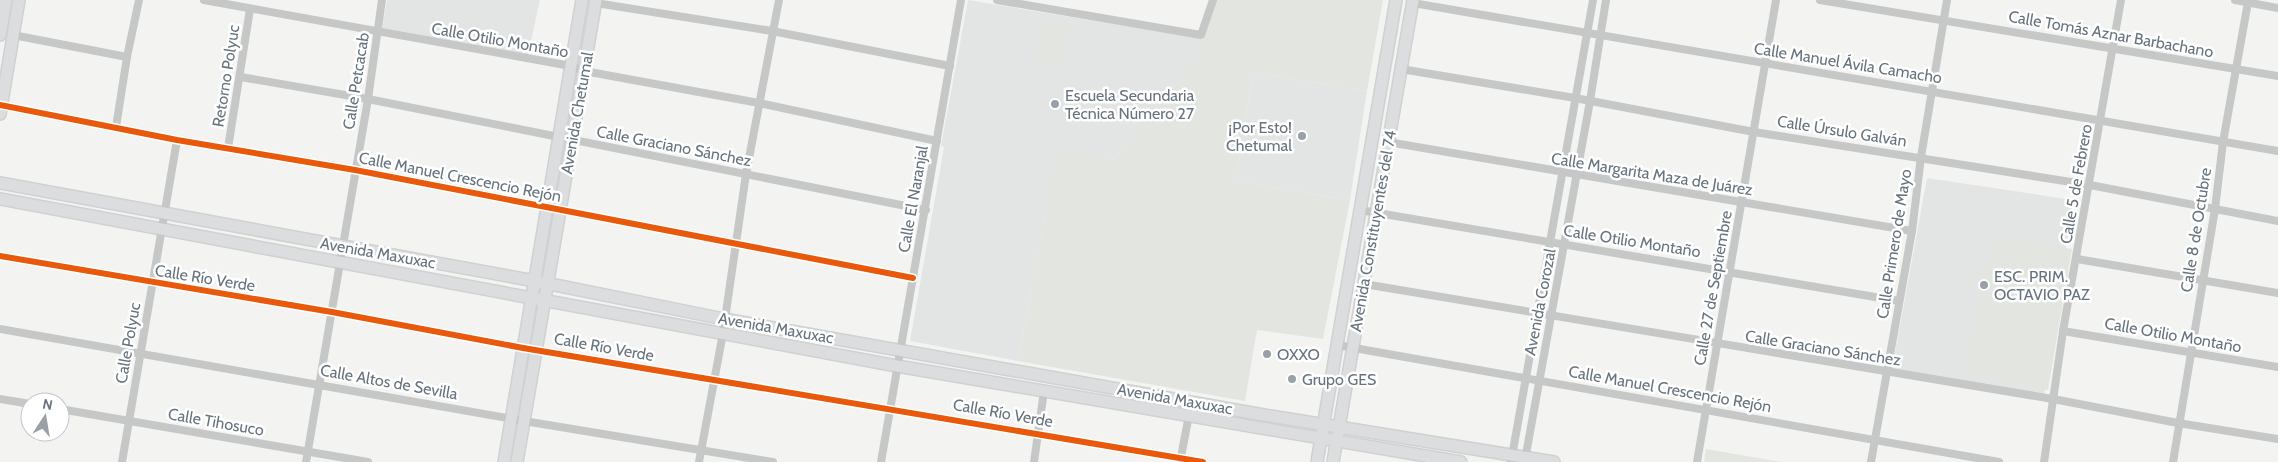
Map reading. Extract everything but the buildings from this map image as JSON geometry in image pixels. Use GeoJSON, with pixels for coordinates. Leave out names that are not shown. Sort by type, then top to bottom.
{"type":"FeatureCollection","features":[{"type":"Feature","properties":{"kind":"main road"},"geometry":{"type":"LineString","coordinates":[[0,34],[6,0]]}},
{"type":"Feature","properties":{"kind":"main road"},"geometry":{"type":"LineString","coordinates":[[0,108],[19,0]]}},
{"type":"Feature","properties":{"kind":"main road","name":"Avenida Chetumal"},"geometry":{"type":"LineString","coordinates":[[504,462],[582,0]]}},
{"type":"Feature","properties":{"kind":"main road","name":"Avenida Constituyentes del 74"},"geometry":{"type":"LineString","coordinates":[[1317,462],[1396,0]]}},
{"type":"Feature","properties":{"kind":"main road","name":"Avenida Chetumal"},"geometry":{"type":"LineString","coordinates":[[517,462],[596,1]]}},
{"type":"Feature","properties":{"kind":"main road","name":"Avenida Constituyentes del 74"},"geometry":{"type":"LineString","coordinates":[[1333,462],[1413,1]]}},
{"type":"Feature","properties":{"kind":"main road","name":"Avenida Maxuxac"},"geometry":{"type":"LineString","coordinates":[[0,183],[535,281],[724,319],[1512,459],[1554,462]]}},
{"type":"Feature","properties":{"kind":"main road","name":"Avenida Maxuxac"},"geometry":{"type":"LineString","coordinates":[[0,199],[545,302],[897,366],[1461,462]]}},
{"type":"Feature","properties":{"kind":"street"},"geometry":{"type":"LineString","coordinates":[[116,126],[127,57],[139,0]]}},
{"type":"Feature","properties":{"kind":"street","name":"Calle Otilio Montaño"},"geometry":{"type":"LineString","coordinates":[[204,0],[571,66],[584,72],[759,104],[937,141]]}},
{"type":"Feature","properties":{"kind":"street","name":"Calle Petcacab"},"geometry":{"type":"LineString","coordinates":[[306,462],[368,99],[382,0]]}},
{"type":"Feature","properties":{"kind":"street"},"geometry":{"type":"LineString","coordinates":[[700,462],[722,334],[746,174],[779,0]]}},
{"type":"Feature","properties":{"kind":"street","name":"Calle El Naranjal"},"geometry":{"type":"LineString","coordinates":[[881,462],[961,0]]}},
{"type":"Feature","properties":{"kind":"street"},"geometry":{"type":"LineString","coordinates":[[997,0],[1201,35],[1213,0]]}},
{"type":"Feature","properties":{"kind":"street","name":"Avenida Corozal"},"geometry":{"type":"LineString","coordinates":[[1512,459],[1592,0]]}},
{"type":"Feature","properties":{"kind":"street","name":"Avenida Corozal"},"geometry":{"type":"LineString","coordinates":[[1525,460],[1590,101],[1606,0]]}},
{"type":"Feature","properties":{"kind":"street","name":"Calle 27 de Septiembre"},"geometry":{"type":"LineString","coordinates":[[1697,462],[1776,0]]}},
{"type":"Feature","properties":{"kind":"street","name":"Calle Tomás Aznar Barbachano"},"geometry":{"type":"LineString","coordinates":[[1820,0],[2278,76]]}},
{"type":"Feature","properties":{"kind":"street","name":"Calle Primero de Mayo"},"geometry":{"type":"LineString","coordinates":[[1871,462],[1912,231],[1947,0]]}},
{"type":"Feature","properties":{"kind":"street","name":"Calle 5 de Febrero"},"geometry":{"type":"LineString","coordinates":[[2044,462],[2064,331],[2122,0]]}},
{"type":"Feature","properties":{"kind":"street"},"geometry":{"type":"LineString","coordinates":[[2235,0],[2278,8]]}},
{"type":"Feature","properties":{"kind":"street"},"geometry":{"type":"LineString","coordinates":[[596,1],[772,31],[950,66]]}},
{"type":"Feature","properties":{"kind":"street","name":"Calle Manuel Ávila Camacho"},"geometry":{"type":"LineString","coordinates":[[1413,1],[1587,34],[1932,90],[2278,151]]}},
{"type":"Feature","properties":{"kind":"street","name":"Calle 8 de Octubre"},"geometry":{"type":"LineString","coordinates":[[2173,462],[2215,209],[2223,142],[2248,2]]}},
{"type":"Feature","properties":{"kind":"street","name":"Retorno Polyuc"},"geometry":{"type":"LineString","coordinates":[[228,148],[250,9]]}},
{"type":"Feature","properties":{"kind":"street"},"geometry":{"type":"LineString","coordinates":[[13,35],[127,57]]}},
{"type":"Feature","properties":{"kind":"street","name":"Calle Úrsulo Galván"},"geometry":{"type":"LineString","coordinates":[[1401,69],[1575,98],[1754,132],[2090,185],[2278,221]]}},
{"type":"Feature","properties":{"kind":"street","name":"Calle Graciano Sánchez"},"geometry":{"type":"LineString","coordinates":[[240,77],[368,99],[926,210]]}},
{"type":"Feature","properties":{"kind":"street","name":"Calle Manuel Crescencio Rejón"},"geometry":{"type":"LineString","coordinates":[[0,108],[116,126],[177,140],[355,170],[913,278]]}},
{"type":"Feature","properties":{"kind":"street","name":"Calle Polyuc"},"geometry":{"type":"LineString","coordinates":[[122,462],[139,353],[177,140]]}},
{"type":"Feature","properties":{"kind":"street","name":"Calle Margarita Maza de Juárez"},"geometry":{"type":"LineString","coordinates":[[1388,142],[1912,231]]}},
{"type":"Feature","properties":{"kind":"street","name":"Calle Otilio Montaño"},"geometry":{"type":"LineString","coordinates":[[1360,210],[1899,301]]}},
{"type":"Feature","properties":{"kind":"street","name":"Calle Río Verde"},"geometry":{"type":"LineString","coordinates":[[0,256],[332,312],[523,348],[1037,432],[1181,460],[1204,462]]}},
{"type":"Feature","properties":{"kind":"street"},"geometry":{"type":"LineString","coordinates":[[2077,259],[2278,293]]}},
{"type":"Feature","properties":{"kind":"street","name":"Calle Graciano Sánchez"},"geometry":{"type":"LineString","coordinates":[[1364,284],[2053,399],[2178,424],[2278,439]]}},
{"type":"Feature","properties":{"kind":"street","name":"Calle Altos de Sevilla"},"geometry":{"type":"LineString","coordinates":[[0,329],[319,383],[524,421],[773,462]]}},
{"type":"Feature","properties":{"kind":"street","name":"Calle Otilio Montaño"},"geometry":{"type":"LineString","coordinates":[[2064,331],[2278,367]]}},
{"type":"Feature","properties":{"kind":"street","name":"Calle Manuel Crescencio Rejón"},"geometry":{"type":"LineString","coordinates":[[1337,345],[1999,462]]}},
{"type":"Feature","properties":{"kind":"street"},"geometry":{"type":"LineString","coordinates":[[1034,462],[1044,391]]}},
{"type":"Feature","properties":{"kind":"street"},"geometry":{"type":"LineString","coordinates":[[0,399],[20,402]]}},
{"type":"Feature","properties":{"kind":"street","name":"Calle Tihosuco"},"geometry":{"type":"LineString","coordinates":[[70,411],[368,462]]}},
{"type":"Feature","properties":{"kind":"street"},"geometry":{"type":"LineString","coordinates":[[1181,460],[1189,415]]}},
{"type":"Feature","properties":{"kind":"shaded area"},"geometry":{"type":"Polygon","coordinates":[[[387,0],[540,0],[528,55],[382,30],[387,0]]]}},
{"type":"Feature","properties":{"kind":"shaded area"},"geometry":{"type":"Polygon","coordinates":[[[968,0],[1203,39],[1197,61],[1113,160],[1057,151],[1018,361],[910,341],[944,147],[941,146],[968,0]]]}},
{"type":"Feature","properties":{"kind":"shaded area"},"geometry":{"type":"Polygon","coordinates":[[[1214,0],[1383,0],[1367,91],[1253,73],[1236,181],[1350,200],[1323,339],[1257,330],[1245,401],[1018,361],[1057,150],[1113,160],[1196,61],[1214,0]]]}},
{"type":"Feature","properties":{"kind":"shaded area"},"geometry":{"type":"Polygon","coordinates":[[[1042,21],[1067,26],[1060,66],[1035,62],[1042,21]]]}},
{"type":"Feature","properties":{"kind":"shaded area","name":"¡Por Esto! Chetumal"},"geometry":{"type":"Polygon","coordinates":[[[1253,73],[1367,91],[1350,200],[1236,181],[1253,73]]]}},
{"type":"Feature","properties":{"kind":"shaded area","name":"ESC. PRIM. OCTAVIO PAZ"},"geometry":{"type":"Polygon","coordinates":[[[1927,178],[2073,200],[2044,396],[1892,369],[1927,178]]]}},
{"type":"Feature","properties":{"kind":"shaded area"},"geometry":{"type":"Polygon","coordinates":[[[1992,234],[2072,249],[2048,390],[1964,375],[1992,234]]]}},
{"type":"Feature","properties":{"kind":"shaded area"},"geometry":{"type":"Polygon","coordinates":[[[1706,449],[1782,462],[1704,462],[1706,449]]]}},
{"type":"Feature","properties":{"kind":"cycle path"},"geometry":{"type":"LineString","coordinates":[[0,105],[177,140],[355,170],[913,278]]}},
{"type":"Feature","properties":{"kind":"cycle path"},"geometry":{"type":"LineString","coordinates":[[0,256],[332,312],[523,348],[1203,462]]}},
{"type":"Feature","properties":{"kind":"place","name":"Escuela Secundaria Técnica Número 27"},"geometry":{"type":"Point","coordinates":[1055,104]}},
{"type":"Feature","properties":{"kind":"place","name":"¡Por Esto! Chetumal"},"geometry":{"type":"Point","coordinates":[1302,136]}},
{"type":"Feature","properties":{"kind":"place","name":"ESC. PRIM. OCTAVIO PAZ"},"geometry":{"type":"Point","coordinates":[1984,285]}},
{"type":"Feature","properties":{"kind":"place","name":"OXXO"},"geometry":{"type":"Point","coordinates":[1267,354]}},
{"type":"Feature","properties":{"kind":"place","name":"Grupo GES"},"geometry":{"type":"Point","coordinates":[1292,379]}}]}
